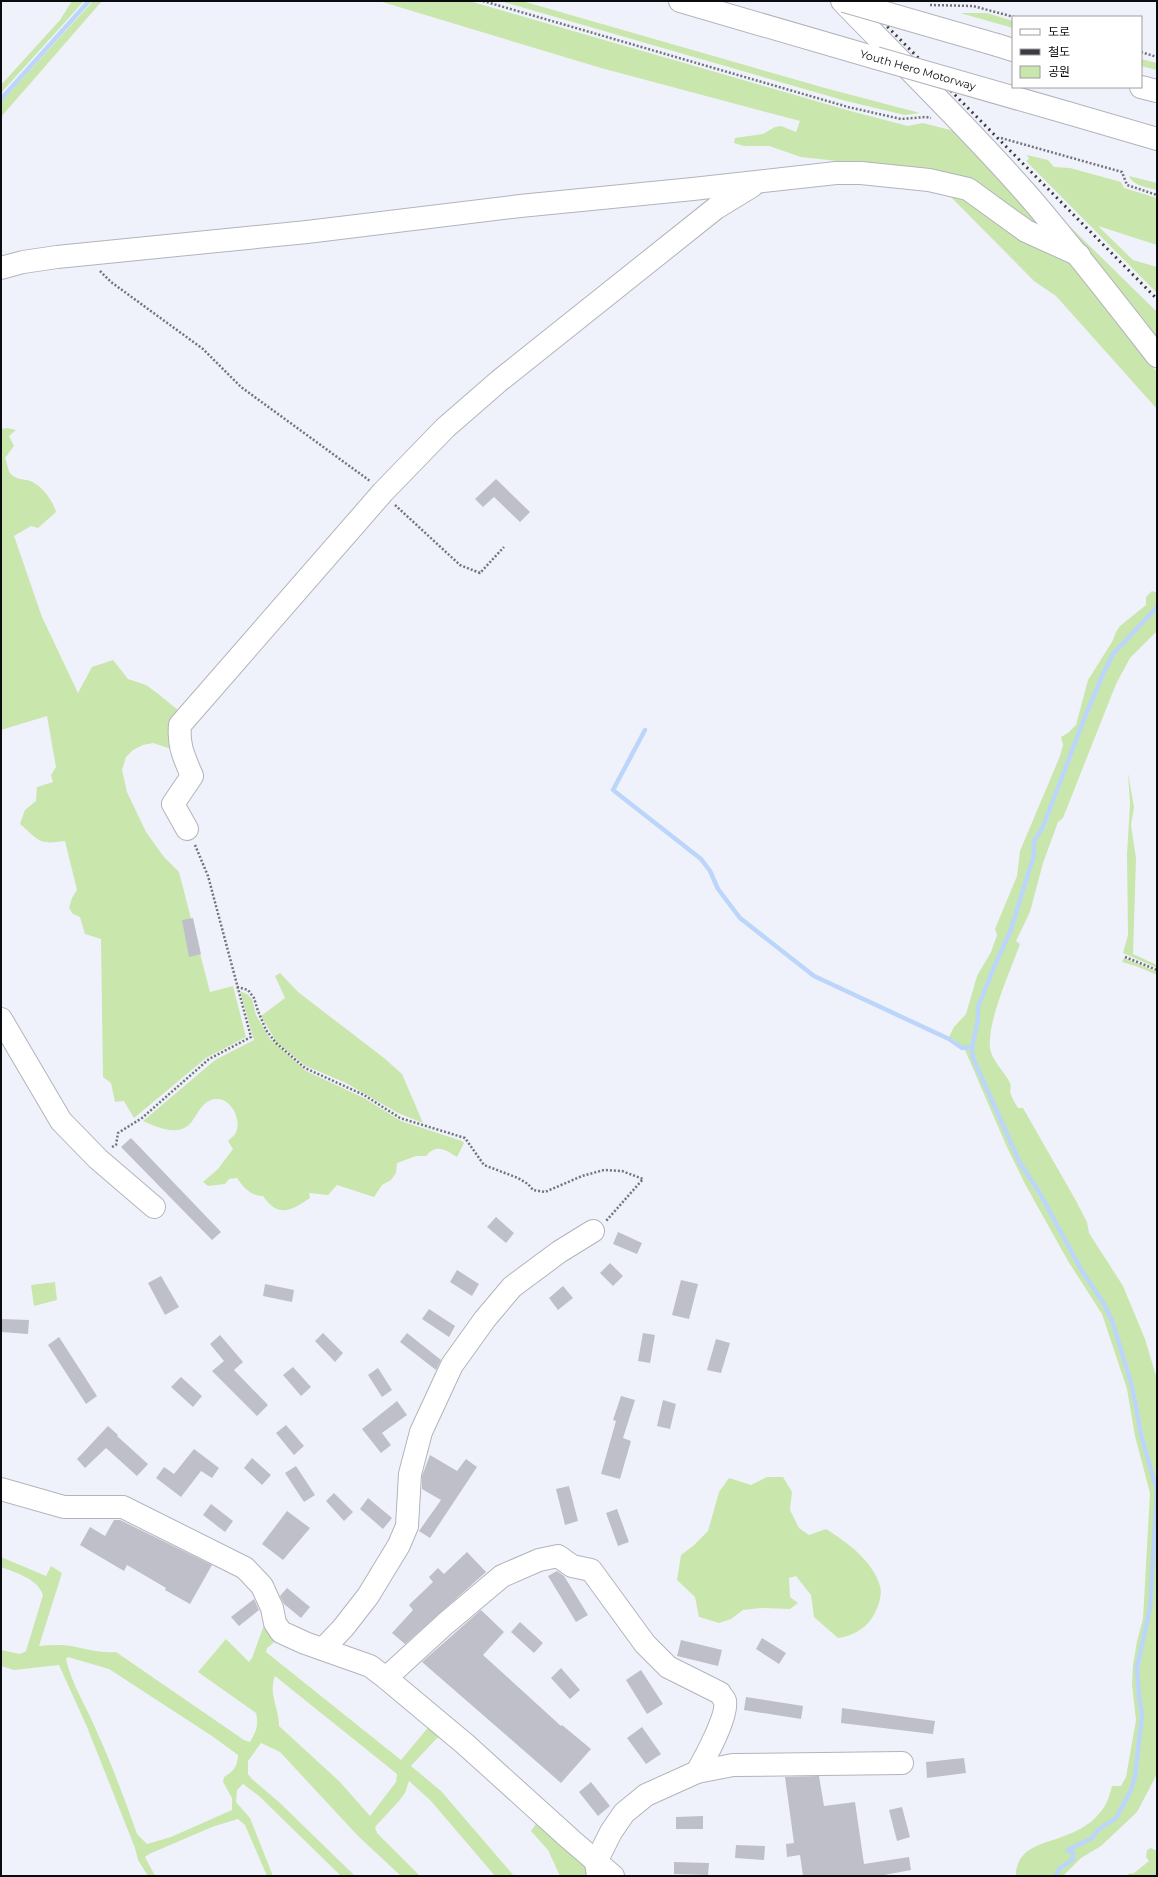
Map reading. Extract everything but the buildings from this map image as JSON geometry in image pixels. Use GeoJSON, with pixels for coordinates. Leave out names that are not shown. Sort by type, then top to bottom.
{"type":"FeatureCollection","features":[{"type":"Feature","properties":{"kind":"main road","name":"Youth Hero Motorway"},"geometry":{"type":"LineString","coordinates":[[680,1],[1157,139]]}},
{"type":"Feature","properties":{"kind":"main road"},"geometry":{"type":"LineString","coordinates":[[843,1],[1005,47]]}},
{"type":"Feature","properties":{"kind":"main road"},"geometry":{"type":"LineString","coordinates":[[843,1],[1025,192],[1079,255],[1157,356]]}},
{"type":"Feature","properties":{"kind":"main road"},"geometry":{"type":"LineString","coordinates":[[1142,87],[1157,91]]}},
{"type":"Feature","properties":{"kind":"main road"},"geometry":{"type":"LineString","coordinates":[[1,268],[23,262],[82,254],[307,232],[520,206],[836,173],[861,173],[929,180],[968,189],[1026,231],[1079,255]]}},
{"type":"Feature","properties":{"kind":"main road"},"geometry":{"type":"LineString","coordinates":[[187,829],[173,804],[192,776],[180,750],[178,739],[180,725],[383,492],[445,428],[499,381],[716,208],[760,182]]}},
{"type":"Feature","properties":{"kind":"main road"},"geometry":{"type":"LineString","coordinates":[[1,1019],[61,1121],[98,1159],[154,1207]]}},
{"type":"Feature","properties":{"kind":"main road"},"geometry":{"type":"LineString","coordinates":[[323,1648],[343,1628],[368,1596],[399,1545],[407,1526],[410,1474],[421,1432],[452,1365],[485,1319],[512,1287],[559,1252],[593,1231]]}},
{"type":"Feature","properties":{"kind":"main road"},"geometry":{"type":"LineString","coordinates":[[1,1489],[64,1507],[123,1507],[245,1568],[262,1586],[272,1608],[275,1623],[281,1632],[370,1666],[465,1744],[597,1869],[613,1876]]}},
{"type":"Feature","properties":{"kind":"main road"},"geometry":{"type":"LineString","coordinates":[[386,1678],[444,1624],[502,1576],[539,1560],[558,1556],[572,1566],[591,1570],[645,1644],[668,1667],[720,1694],[725,1700],[725,1713],[707,1754],[697,1772]]}},
{"type":"Feature","properties":{"kind":"main road"},"geometry":{"type":"LineString","coordinates":[[597,1869],[611,1832],[624,1813],[646,1795],[697,1772],[733,1766],[902,1763]]}},
{"type":"Feature","properties":{"kind":"path"},"geometry":{"type":"LineString","coordinates":[[483,1],[848,107],[901,120],[926,117],[934,119]]}},
{"type":"Feature","properties":{"kind":"path"},"geometry":{"type":"LineString","coordinates":[[923,3],[930,5],[973,6],[1012,16]]}},
{"type":"Feature","properties":{"kind":"path"},"geometry":{"type":"LineString","coordinates":[[1142,52],[1157,57]]}},
{"type":"Feature","properties":{"kind":"path"},"geometry":{"type":"LineString","coordinates":[[996,137],[1122,172],[1127,185],[1157,195]]}},
{"type":"Feature","properties":{"kind":"path"},"geometry":{"type":"LineString","coordinates":[[82,254],[111,282],[203,349],[241,387],[348,464],[383,492],[407,518],[460,565],[480,573],[504,547]]}},
{"type":"Feature","properties":{"kind":"path"},"geometry":{"type":"LineString","coordinates":[[98,1159],[116,1144],[118,1133],[142,1118],[209,1059],[251,1037],[208,876],[187,829]]}},
{"type":"Feature","properties":{"kind":"path"},"geometry":{"type":"LineString","coordinates":[[1125,957],[1157,970]]}},
{"type":"Feature","properties":{"kind":"path"},"geometry":{"type":"LineString","coordinates":[[237,987],[248,990],[254,998],[266,1030],[276,1043],[304,1068],[364,1095],[400,1118],[465,1138],[484,1165],[518,1178],[528,1184],[533,1190],[545,1192],[582,1176],[604,1170],[622,1171],[643,1179],[613,1214],[593,1231]]}},
{"type":"Feature","properties":{"kind":"green space"},"geometry":{"type":"Polygon","coordinates":[[[72,1],[84,1],[1,93],[1,85],[60,20],[72,1]]]}},
{"type":"Feature","properties":{"kind":"green space"},"geometry":{"type":"Polygon","coordinates":[[[93,1],[102,1],[1,117],[1,102],[93,1]]]}},
{"type":"Feature","properties":{"kind":"green space"},"geometry":{"type":"Polygon","coordinates":[[[379,1],[469,1],[854,112],[908,126],[923,123],[958,132],[1044,231],[995,201],[838,167],[837,161],[801,157],[769,146],[744,146],[734,143],[735,138],[763,134],[775,127],[781,126],[796,132],[800,121],[601,68],[379,1]]]}},
{"type":"Feature","properties":{"kind":"green space"},"geometry":{"type":"Polygon","coordinates":[[[500,1],[522,1],[825,88],[920,113],[905,115],[846,101],[500,1]]]}},
{"type":"Feature","properties":{"kind":"green space"},"geometry":{"type":"Polygon","coordinates":[[[960,13],[987,13],[1012,21],[1012,28],[960,13]]]}},
{"type":"Feature","properties":{"kind":"green space"},"geometry":{"type":"Polygon","coordinates":[[[1142,59],[1157,63],[1157,70],[1142,66],[1142,59]]]}},
{"type":"Feature","properties":{"kind":"green space"},"geometry":{"type":"Polygon","coordinates":[[[1027,155],[1048,160],[1054,167],[1070,168],[1121,182],[1124,188],[1157,198],[1157,245],[1098,226],[1133,260],[1157,267],[1157,293],[1026,161],[1029,159],[1027,155]]]}},
{"type":"Feature","properties":{"kind":"green space"},"geometry":{"type":"Polygon","coordinates":[[[1129,176],[1157,183],[1157,190],[1137,184],[1129,176]]]}},
{"type":"Feature","properties":{"kind":"green space"},"geometry":{"type":"Polygon","coordinates":[[[941,187],[963,192],[1066,259],[1157,372],[1157,409],[1056,296],[1034,281],[941,187]]]}},
{"type":"Feature","properties":{"kind":"green space"},"geometry":{"type":"Polygon","coordinates":[[[1049,206],[1157,312],[1157,340],[1049,206]]]}},
{"type":"Feature","properties":{"kind":"green space"},"geometry":{"type":"Polygon","coordinates":[[[7,428],[16,430],[9,436],[14,446],[5,458],[10,473],[16,478],[32,482],[41,488],[49,497],[56,512],[38,528],[31,526],[14,536],[42,617],[78,693],[92,667],[113,660],[128,679],[146,685],[184,715],[177,751],[153,743],[143,745],[133,750],[126,757],[122,770],[127,792],[146,832],[164,857],[179,872],[210,992],[233,986],[246,1037],[206,1058],[134,1118],[124,1101],[115,1102],[111,1083],[103,1077],[101,939],[85,934],[80,917],[73,914],[69,908],[72,898],[77,890],[65,841],[44,842],[36,838],[20,824],[25,810],[36,801],[37,787],[53,782],[51,775],[56,767],[47,716],[1,730],[1,429],[7,428]]]}},
{"type":"Feature","properties":{"kind":"green space"},"geometry":{"type":"Polygon","coordinates":[[[1152,591],[1157,593],[1157,605],[1112,654],[1083,719],[1042,827],[1032,841],[1033,855],[1009,932],[981,994],[977,1007],[977,1020],[971,1046],[962,1046],[949,1037],[954,1027],[966,1014],[977,976],[991,952],[997,935],[995,929],[1017,876],[1020,851],[1060,756],[1063,745],[1061,737],[1068,733],[1076,725],[1088,680],[1112,642],[1116,632],[1120,626],[1146,605],[1146,597],[1152,591]]]}},
{"type":"Feature","properties":{"kind":"green space"},"geometry":{"type":"Polygon","coordinates":[[[1157,609],[1157,631],[1130,658],[1116,684],[1063,818],[1058,822],[1043,863],[1030,912],[1016,941],[1020,944],[996,1010],[992,1024],[990,1048],[993,1057],[1010,1083],[1010,1093],[1012,1098],[1018,1108],[1023,1108],[1075,1199],[1087,1222],[1089,1233],[1123,1286],[1145,1339],[1157,1379],[1157,1485],[1143,1433],[1134,1386],[1115,1323],[1105,1303],[1083,1270],[1040,1192],[1021,1162],[975,1058],[973,1047],[980,1020],[980,1007],[995,967],[1011,933],[1035,856],[1035,842],[1045,828],[1085,719],[1114,655],[1157,609]]]}},
{"type":"Feature","properties":{"kind":"green space"},"geometry":{"type":"Polygon","coordinates":[[[1128,773],[1134,807],[1131,825],[1136,858],[1133,954],[1157,965],[1157,968],[1123,953],[1128,935],[1127,854],[1130,804],[1128,773]]]}},
{"type":"Feature","properties":{"kind":"green space"},"geometry":{"type":"Polygon","coordinates":[[[1124,958],[1157,972],[1157,975],[1122,962],[1124,958]]]}},
{"type":"Feature","properties":{"kind":"green space"},"geometry":{"type":"Polygon","coordinates":[[[280,973],[298,992],[384,1058],[402,1074],[423,1123],[398,1113],[346,1083],[306,1066],[277,1043],[261,1016],[285,998],[275,976],[280,973]]]}},
{"type":"Feature","properties":{"kind":"green space"},"geometry":{"type":"Polygon","coordinates":[[[240,991],[247,994],[252,999],[256,1015],[270,1039],[306,1071],[364,1098],[401,1121],[462,1141],[464,1143],[457,1157],[445,1150],[437,1149],[430,1152],[426,1156],[416,1156],[397,1163],[396,1173],[391,1180],[382,1185],[374,1197],[337,1185],[328,1195],[309,1193],[310,1198],[291,1209],[285,1210],[279,1210],[274,1207],[263,1196],[251,1193],[237,1178],[229,1179],[225,1184],[208,1186],[203,1182],[218,1169],[233,1149],[228,1141],[234,1136],[238,1122],[234,1110],[230,1105],[221,1099],[209,1101],[204,1104],[191,1123],[182,1129],[177,1130],[162,1128],[143,1121],[215,1060],[254,1040],[240,991]]]}},
{"type":"Feature","properties":{"kind":"green space"},"geometry":{"type":"Polygon","coordinates":[[[971,1049],[972,1058],[1019,1164],[1081,1272],[1103,1304],[1112,1324],[1131,1386],[1140,1434],[1156,1491],[1149,1608],[1136,1668],[1137,1697],[1140,1715],[1134,1777],[1130,1789],[1115,1817],[1097,1829],[1091,1837],[1066,1850],[1072,1854],[1072,1858],[1058,1868],[1054,1876],[1017,1876],[1016,1872],[1020,1859],[1031,1849],[1038,1845],[1062,1837],[1091,1822],[1105,1806],[1112,1786],[1121,1786],[1126,1777],[1136,1720],[1132,1685],[1133,1665],[1143,1619],[1150,1493],[1135,1436],[1127,1389],[1102,1314],[1068,1261],[1025,1184],[1006,1145],[965,1050],[971,1049]]]}},
{"type":"Feature","properties":{"kind":"green space"},"geometry":{"type":"Polygon","coordinates":[[[55,1282],[57,1300],[34,1306],[31,1285],[55,1282]]]}},
{"type":"Feature","properties":{"kind":"green space"},"geometry":{"type":"Polygon","coordinates":[[[767,1477],[783,1477],[792,1492],[790,1510],[799,1528],[809,1535],[826,1529],[850,1546],[872,1568],[877,1577],[881,1590],[878,1607],[869,1622],[857,1632],[838,1638],[814,1617],[811,1595],[796,1576],[789,1578],[790,1597],[798,1603],[790,1609],[761,1608],[743,1610],[731,1619],[719,1623],[699,1617],[695,1597],[677,1580],[681,1555],[693,1546],[708,1531],[719,1492],[729,1478],[751,1485],[767,1477]]]}},
{"type":"Feature","properties":{"kind":"green space"},"geometry":{"type":"Polygon","coordinates":[[[1157,1508],[1157,1774],[1137,1812],[1101,1846],[1081,1858],[1063,1876],[1057,1876],[1060,1870],[1074,1860],[1075,1852],[1071,1850],[1093,1839],[1099,1831],[1117,1819],[1137,1777],[1143,1715],[1140,1697],[1139,1669],[1151,1609],[1157,1508]]]}},
{"type":"Feature","properties":{"kind":"green space"},"geometry":{"type":"Polygon","coordinates":[[[1,1557],[46,1576],[51,1566],[62,1573],[39,1646],[67,1645],[100,1652],[116,1652],[244,1740],[250,1742],[256,1728],[256,1713],[198,1672],[226,1639],[249,1662],[252,1658],[267,1617],[277,1640],[267,1648],[266,1652],[401,1760],[431,1724],[445,1735],[436,1739],[411,1766],[441,1791],[514,1876],[495,1876],[431,1801],[409,1781],[405,1793],[375,1827],[377,1833],[420,1876],[401,1876],[358,1836],[280,1752],[261,1743],[248,1761],[248,1774],[355,1876],[341,1876],[259,1796],[243,1784],[237,1790],[236,1802],[250,1818],[273,1876],[267,1876],[245,1825],[238,1819],[212,1827],[149,1854],[145,1857],[155,1876],[148,1876],[138,1860],[135,1848],[87,1727],[59,1665],[14,1670],[1,1666],[1,1650],[20,1654],[26,1651],[43,1595],[36,1584],[31,1580],[1,1567],[1,1557]],[[68,1657],[66,1659],[72,1678],[108,1757],[137,1834],[147,1844],[171,1837],[232,1810],[232,1798],[223,1782],[224,1777],[230,1773],[237,1763],[238,1755],[212,1736],[109,1669],[68,1657]],[[275,1676],[273,1683],[273,1695],[279,1719],[279,1726],[340,1782],[370,1816],[396,1782],[397,1774],[275,1676]]]}},
{"type":"Feature","properties":{"kind":"green space"},"geometry":{"type":"Polygon","coordinates":[[[540,1818],[594,1876],[560,1876],[548,1850],[531,1831],[540,1818]]]}},
{"type":"Feature","properties":{"kind":"green space"},"geometry":{"type":"Polygon","coordinates":[[[1151,1848],[1157,1851],[1157,1873],[1153,1876],[1128,1876],[1128,1874],[1134,1873],[1149,1861],[1146,1857],[1147,1850],[1151,1848]]]}},
{"type":"Feature","properties":{"kind":"waterway"},"geometry":{"type":"LineString","coordinates":[[1,99],[89,1]]}},
{"type":"Feature","properties":{"kind":"waterway"},"geometry":{"type":"LineString","coordinates":[[1056,1876],[1059,1869],[1073,1859],[1073,1853],[1068,1850],[1092,1838],[1098,1830],[1116,1818],[1131,1790],[1135,1777],[1142,1715],[1137,1668],[1150,1608],[1157,1491],[1141,1434],[1132,1386],[1113,1323],[1104,1304],[1082,1271],[1039,1192],[1020,1163],[973,1058],[972,1047],[978,1020],[978,1007],[1010,932],[1034,855],[1034,841],[1043,827],[1084,719],[1113,654],[1157,607]]}},
{"type":"Feature","properties":{"kind":"waterway"},"geometry":{"type":"LineString","coordinates":[[645,730],[613,790],[701,859],[710,871],[718,889],[740,918],[814,976],[949,1039],[962,1048],[972,1047]]}},
{"type":"Feature","properties":{"kind":"railway"},"geometry":{"type":"LineString","coordinates":[[862,1],[1157,299]]}}]}
